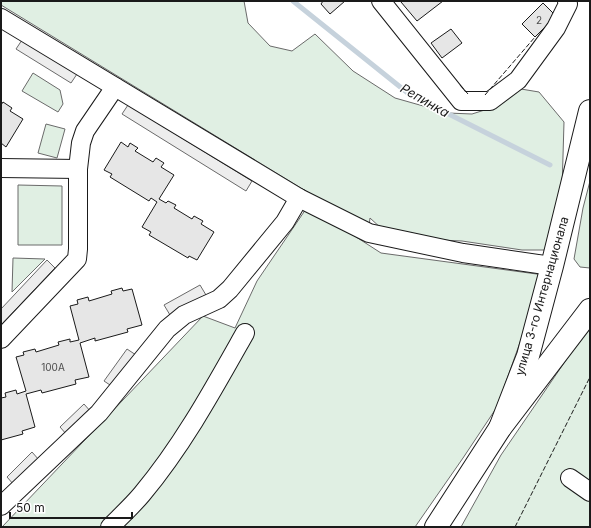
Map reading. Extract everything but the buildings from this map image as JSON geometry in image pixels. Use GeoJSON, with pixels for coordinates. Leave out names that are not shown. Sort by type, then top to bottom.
{"type":"FeatureCollection","features":[{"type":"Feature","properties":{"kind":"main road","name":"улица 3-го Интернационала"},"geometry":{"type":"LineString","coordinates":[[500,428],[528,356],[590,111]]}},
{"type":"Feature","properties":{"kind":"main road","name":"улица 3-го Интернационала"},"geometry":{"type":"LineString","coordinates":[[500,428],[590,310]]}},
{"type":"Feature","properties":{"kind":"main road"},"geometry":{"type":"LineString","coordinates":[[436,527],[500,428]]}},
{"type":"Feature","properties":{"kind":"street"},"geometry":{"type":"LineString","coordinates":[[381,1],[461,101],[490,101],[518,80],[556,28],[568,3]]}},
{"type":"Feature","properties":{"kind":"street"},"geometry":{"type":"LineString","coordinates":[[1,18],[299,198],[369,233],[463,253],[552,266]]}},
{"type":"Feature","properties":{"kind":"street"},"geometry":{"type":"LineString","coordinates":[[1,339],[77,259],[79,155],[85,131],[115,87]]}},
{"type":"Feature","properties":{"kind":"street"},"geometry":{"type":"LineString","coordinates":[[1,168],[78,169]]}},
{"type":"Feature","properties":{"kind":"street"},"geometry":{"type":"LineString","coordinates":[[1,506],[99,413],[167,329],[184,315],[219,299],[230,289],[285,222],[299,198]]}},
{"type":"Feature","properties":{"kind":"street"},"geometry":{"type":"LineString","coordinates":[[110,527],[142,494],[172,454],[204,406],[245,333]]}},
{"type":"Feature","properties":{"kind":"street"},"geometry":{"type":"LineString","coordinates":[[570,478],[590,492]]}},
{"type":"Feature","properties":{"kind":"green space"},"geometry":{"type":"Polygon","coordinates":[[[1,1],[244,1],[248,23],[270,46],[292,51],[315,34],[353,71],[395,98],[448,113],[472,114],[491,108],[509,87],[539,92],[564,122],[562,190],[546,250],[522,250],[462,241],[419,239],[382,229],[370,218],[369,226],[355,221],[1,5],[1,1]]]}},
{"type":"Feature","properties":{"kind":"green space"},"geometry":{"type":"Polygon","coordinates":[[[33,73],[60,90],[63,104],[58,112],[22,91],[33,73]]]}},
{"type":"Feature","properties":{"kind":"green space"},"geometry":{"type":"Polygon","coordinates":[[[46,124],[65,129],[57,158],[38,153],[46,124]]]}},
{"type":"Feature","properties":{"kind":"green space"},"geometry":{"type":"Polygon","coordinates":[[[590,181],[590,268],[580,267],[574,259],[583,208],[590,181]]]}},
{"type":"Feature","properties":{"kind":"green space"},"geometry":{"type":"Polygon","coordinates":[[[18,185],[62,186],[62,245],[18,245],[18,185]]]}},
{"type":"Feature","properties":{"kind":"green space"},"geometry":{"type":"Polygon","coordinates":[[[308,206],[381,253],[544,275],[497,407],[415,527],[2,527],[203,316],[235,328],[257,281],[308,206]]]}},
{"type":"Feature","properties":{"kind":"green space"},"geometry":{"type":"Polygon","coordinates":[[[13,258],[45,259],[12,292],[13,258]]]}},
{"type":"Feature","properties":{"kind":"green space"},"geometry":{"type":"Polygon","coordinates":[[[590,326],[590,527],[461,527],[501,455],[590,326]]]}},
{"type":"Feature","properties":{"kind":"shaded area"},"geometry":{"type":"Polygon","coordinates":[[[22,40],[77,74],[71,83],[16,49],[22,40]]]}},
{"type":"Feature","properties":{"kind":"shaded area"},"geometry":{"type":"Polygon","coordinates":[[[128,105],[252,181],[246,191],[122,114],[128,105]]]}},
{"type":"Feature","properties":{"kind":"shaded area"},"geometry":{"type":"Polygon","coordinates":[[[47,260],[55,268],[1,325],[1,309],[47,260]]]}},
{"type":"Feature","properties":{"kind":"shaded area"},"geometry":{"type":"Polygon","coordinates":[[[200,285],[206,295],[170,315],[164,305],[200,285]]]}},
{"type":"Feature","properties":{"kind":"shaded area"},"geometry":{"type":"Polygon","coordinates":[[[127,349],[136,355],[113,387],[104,381],[127,349]]]}},
{"type":"Feature","properties":{"kind":"shaded area"},"geometry":{"type":"Polygon","coordinates":[[[84,404],[91,412],[67,435],[60,427],[84,404]]]}},
{"type":"Feature","properties":{"kind":"shaded area"},"geometry":{"type":"Polygon","coordinates":[[[32,452],[39,460],[14,485],[7,477],[32,452]]]}},
{"type":"Feature","properties":{"kind":"waterway","name":"Репинка"},"geometry":{"type":"LineString","coordinates":[[293,1],[409,94],[550,165]]}},
{"type":"Feature","properties":{"kind":"fence"},"geometry":{"type":"LineString","coordinates":[[485,95],[535,37]]}},
{"type":"Feature","properties":{"kind":"fence"},"geometry":{"type":"LineString","coordinates":[[460,85],[468,94]]}},
{"type":"Feature","properties":{"kind":"fence"},"geometry":{"type":"LineString","coordinates":[[515,527],[590,377]]}}]}
